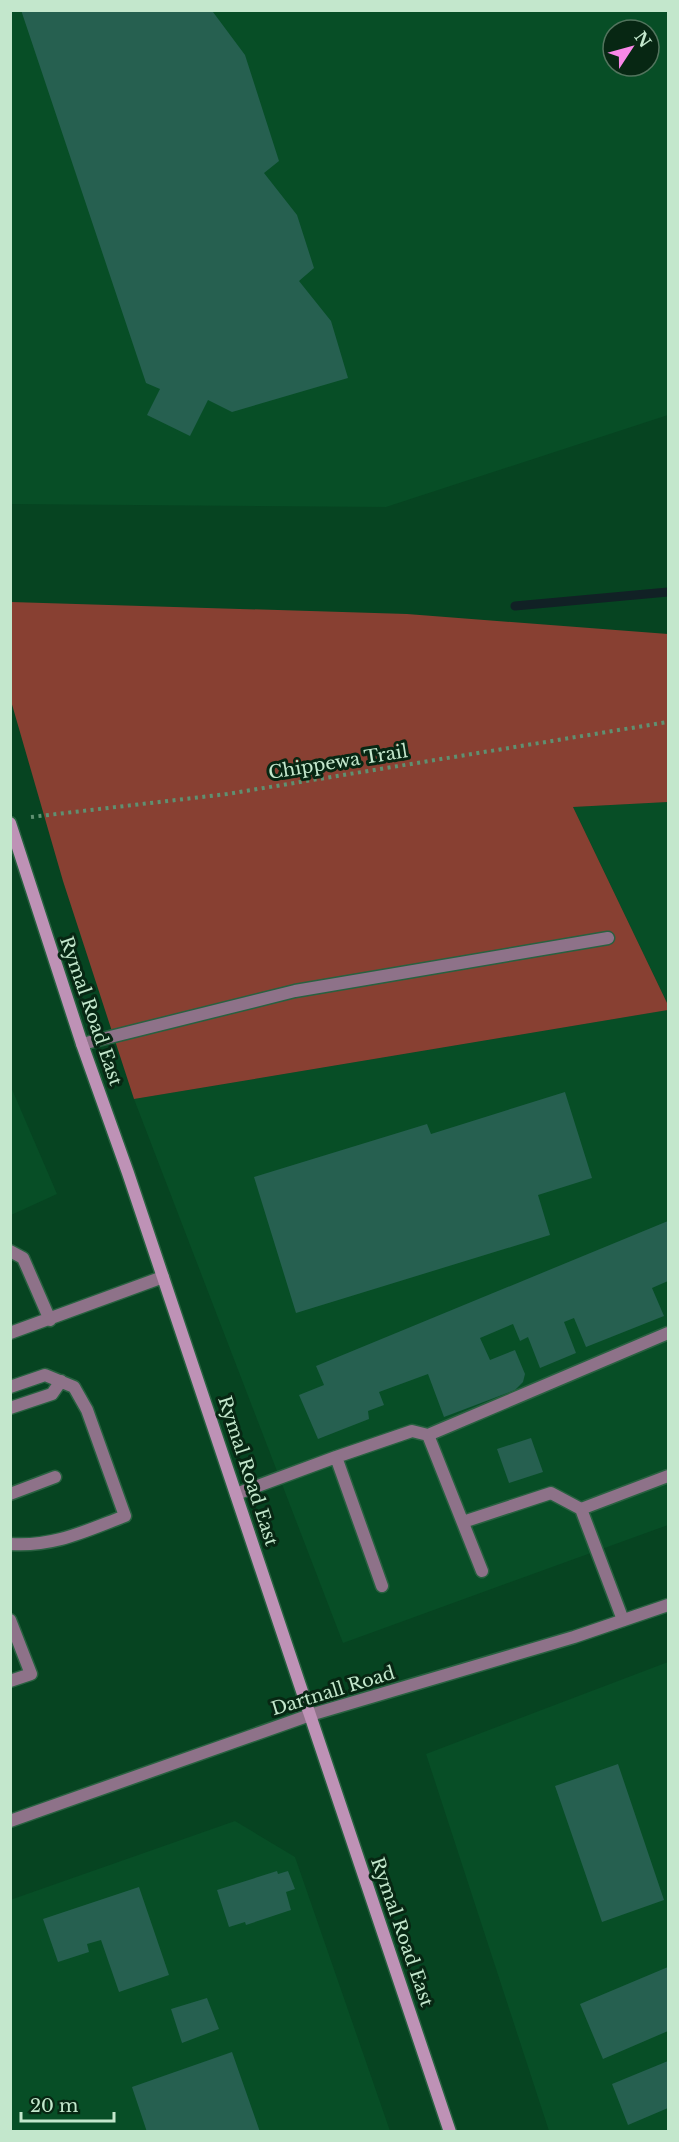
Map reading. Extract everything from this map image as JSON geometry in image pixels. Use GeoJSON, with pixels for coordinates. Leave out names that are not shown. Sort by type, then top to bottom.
{"type":"FeatureCollection","features":[{"type":"Feature","properties":{"kind":"main road","name":"Rymal Road East"},"geometry":{"type":"LineString","coordinates":[[16,821],[82,1044],[163,1277],[450,2132]]}},
{"type":"Feature","properties":{"kind":"street"},"geometry":{"type":"LineString","coordinates":[[82,1044],[295,991],[608,938]]}},
{"type":"Feature","properties":{"kind":"street"},"geometry":{"type":"LineString","coordinates":[[10,1251],[23,1258],[50,1320]]}},
{"type":"Feature","properties":{"kind":"street"},"geometry":{"type":"LineString","coordinates":[[10,1333],[163,1277]]}},
{"type":"Feature","properties":{"kind":"street"},"geometry":{"type":"LineString","coordinates":[[236,1494],[412,1431],[428,1435],[669,1333]]}},
{"type":"Feature","properties":{"kind":"street"},"geometry":{"type":"LineString","coordinates":[[10,1387],[45,1375],[74,1387],[87,1410],[125,1516],[59,1541],[28,1545],[10,1544]]}},
{"type":"Feature","properties":{"kind":"street"},"geometry":{"type":"LineString","coordinates":[[10,1408],[52,1394],[61,1381]]}},
{"type":"Feature","properties":{"kind":"street"},"geometry":{"type":"LineString","coordinates":[[428,1435],[482,1571]]}},
{"type":"Feature","properties":{"kind":"street"},"geometry":{"type":"LineString","coordinates":[[336,1457],[382,1586]]}},
{"type":"Feature","properties":{"kind":"street"},"geometry":{"type":"LineString","coordinates":[[581,1509],[669,1476]]}},
{"type":"Feature","properties":{"kind":"street"},"geometry":{"type":"LineString","coordinates":[[10,1494],[55,1477]]}},
{"type":"Feature","properties":{"kind":"street"},"geometry":{"type":"LineString","coordinates":[[463,1522],[551,1493],[581,1509],[623,1620]]}},
{"type":"Feature","properties":{"kind":"street","name":"Dartnall Road"},"geometry":{"type":"LineString","coordinates":[[10,1821],[310,1715],[574,1637],[669,1605]]}},
{"type":"Feature","properties":{"kind":"street"},"geometry":{"type":"LineString","coordinates":[[10,1620],[31,1674],[10,1682]]}},
{"type":"Feature","properties":{"kind":"path","name":"Chippewa Trail"},"geometry":{"type":"LineString","coordinates":[[16,821],[227,794],[669,722]]}},
{"type":"Feature","properties":{"kind":"shaded area"},"geometry":{"type":"Polygon","coordinates":[[[11,11],[668,11],[668,415],[386,507],[11,504],[11,11]]]}},
{"type":"Feature","properties":{"kind":"shaded area"},"geometry":{"type":"Polygon","coordinates":[[[11,602],[407,614],[668,634],[668,802],[573,807],[668,1005],[668,1010],[134,1099],[63,881],[11,701],[11,602]]]}},
{"type":"Feature","properties":{"kind":"shaded area"},"geometry":{"type":"Polygon","coordinates":[[[668,802],[668,1005],[573,807],[668,802]]]}},
{"type":"Feature","properties":{"kind":"shaded area"},"geometry":{"type":"Polygon","coordinates":[[[668,1010],[668,1525],[343,1643],[134,1099],[668,1010]]]}},
{"type":"Feature","properties":{"kind":"shaded area"},"geometry":{"type":"Polygon","coordinates":[[[11,1087],[57,1194],[10,1215],[11,1087]]]}},
{"type":"Feature","properties":{"kind":"shaded area"},"geometry":{"type":"Polygon","coordinates":[[[668,1662],[668,2131],[549,2131],[426,1754],[668,1662]]]}},
{"type":"Feature","properties":{"kind":"shaded area"},"geometry":{"type":"Polygon","coordinates":[[[235,1821],[295,1857],[390,2131],[11,2131],[10,1900],[235,1821]]]}},
{"type":"Feature","properties":{"kind":"building"},"geometry":{"type":"Polygon","coordinates":[[[21,10],[216,10],[213,12],[245,55],[279,161],[264,173],[297,215],[314,268],[299,281],[331,321],[348,378],[232,412],[208,400],[190,436],[147,415],[160,389],[146,383],[21,10]]]}},
{"type":"Feature","properties":{"kind":"building"},"geometry":{"type":"Polygon","coordinates":[[[565,1092],[592,1178],[538,1195],[550,1235],[296,1313],[254,1177],[427,1124],[431,1134],[565,1092]]]}},
{"type":"Feature","properties":{"kind":"building"},"geometry":{"type":"Polygon","coordinates":[[[668,1221],[668,1281],[652,1288],[664,1316],[586,1347],[574,1318],[564,1322],[576,1353],[540,1368],[528,1337],[520,1341],[513,1324],[480,1338],[490,1360],[515,1350],[525,1374],[523,1382],[515,1390],[444,1417],[428,1374],[379,1392],[384,1405],[368,1411],[369,1419],[318,1439],[299,1395],[324,1385],[316,1366],[668,1221]]]}},
{"type":"Feature","properties":{"kind":"building"},"geometry":{"type":"Polygon","coordinates":[[[531,1438],[543,1472],[509,1483],[497,1449],[531,1438]]]}},
{"type":"Feature","properties":{"kind":"building"},"geometry":{"type":"Polygon","coordinates":[[[618,1764],[664,1900],[602,1922],[555,1786],[618,1764]]]}},
{"type":"Feature","properties":{"kind":"building"},"geometry":{"type":"Polygon","coordinates":[[[277,1871],[278,1874],[288,1871],[295,1889],[286,1892],[291,1910],[246,1925],[245,1922],[229,1927],[217,1890],[277,1871]]]}},
{"type":"Feature","properties":{"kind":"building"},"geometry":{"type":"Polygon","coordinates":[[[139,1887],[169,1975],[119,1992],[101,1940],[87,1944],[89,1952],[58,1962],[43,1919],[139,1887]]]}},
{"type":"Feature","properties":{"kind":"building"},"geometry":{"type":"Polygon","coordinates":[[[668,1967],[668,2031],[603,2059],[580,2004],[668,1967]]]}},
{"type":"Feature","properties":{"kind":"building"},"geometry":{"type":"Polygon","coordinates":[[[207,1998],[219,2029],[182,2043],[171,2009],[207,1998]]]}},
{"type":"Feature","properties":{"kind":"building"},"geometry":{"type":"Polygon","coordinates":[[[232,2052],[260,2132],[147,2132],[132,2087],[232,2052]]]}},
{"type":"Feature","properties":{"kind":"building"},"geometry":{"type":"Polygon","coordinates":[[[668,2061],[668,2108],[628,2125],[612,2084],[668,2061]]]}},
{"type":"Feature","properties":{"kind":"waterway"},"geometry":{"type":"LineString","coordinates":[[515,606],[668,592]]}}]}
